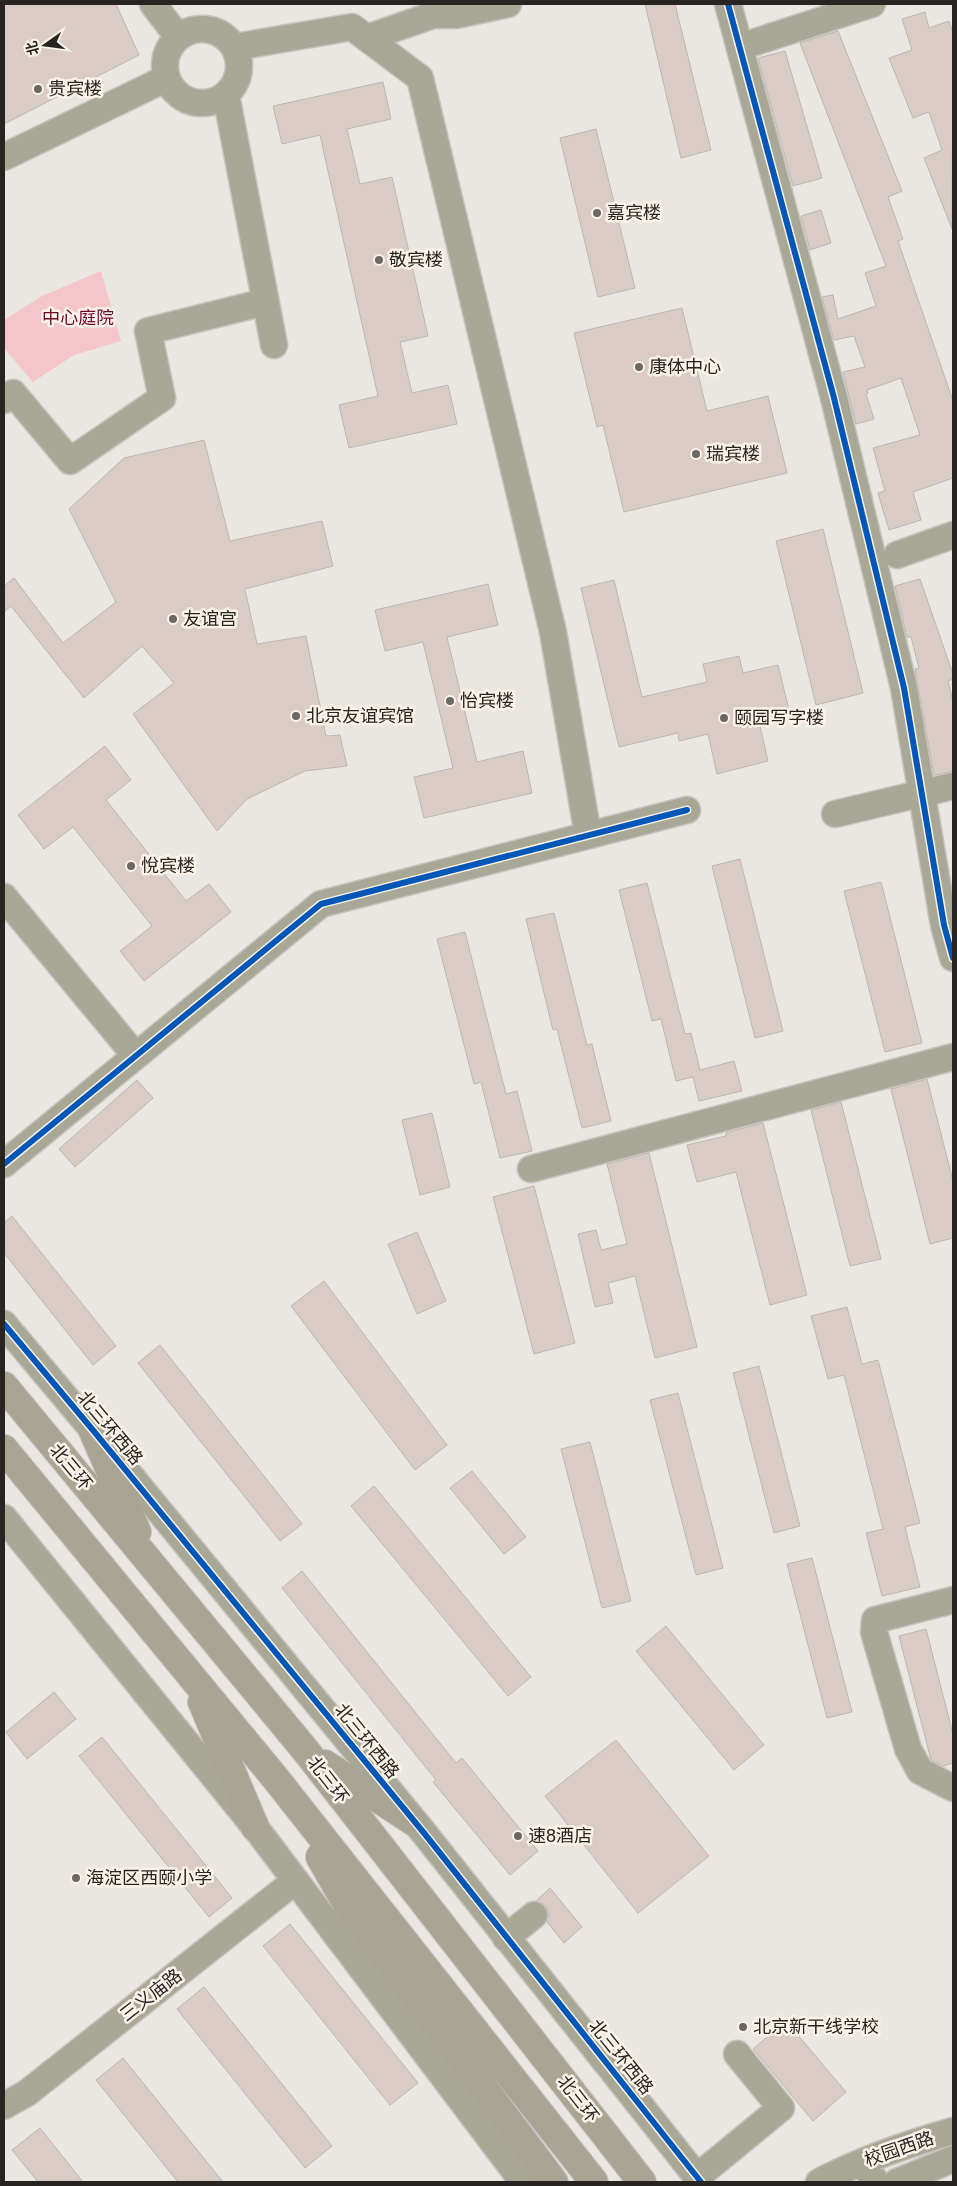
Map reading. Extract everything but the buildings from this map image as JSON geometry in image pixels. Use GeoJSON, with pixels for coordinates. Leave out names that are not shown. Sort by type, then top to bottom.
{"type":"FeatureCollection","features":[{"type":"Feature","properties":{"kind":"highway","name":"北三环"},"geometry":{"type":"LineString","coordinates":[[4,1386],[306,1751],[642,2182]]}},
{"type":"Feature","properties":{"kind":"highway"},"geometry":{"type":"LineString","coordinates":[[92,1429],[149,1561]]}},
{"type":"Feature","properties":{"kind":"highway"},"geometry":{"type":"LineString","coordinates":[[4,1449],[276,1779],[588,2174]]}},
{"type":"Feature","properties":{"kind":"highway"},"geometry":{"type":"LineString","coordinates":[[4,1467],[38,1491]]}},
{"type":"Feature","properties":{"kind":"highway"},"geometry":{"type":"LineString","coordinates":[[190,1673],[255,1827]]}},
{"type":"Feature","properties":{"kind":"highway"},"geometry":{"type":"LineString","coordinates":[[306,1751],[414,1822]]}},
{"type":"Feature","properties":{"kind":"highway"},"geometry":{"type":"LineString","coordinates":[[276,1779],[348,1906],[554,2182]]}},
{"type":"Feature","properties":{"kind":"street"},"geometry":{"type":"LineString","coordinates":[[153,4],[178,37]]}},
{"type":"Feature","properties":{"kind":"street"},"geometry":{"type":"LineString","coordinates":[[367,38],[433,15],[456,15],[508,4]]}},
{"type":"Feature","properties":{"kind":"street"},"geometry":{"type":"LineString","coordinates":[[728,4],[834,398],[904,688],[944,924],[953,958]]}},
{"type":"Feature","properties":{"kind":"street"},"geometry":{"type":"LineString","coordinates":[[740,47],[872,4]]}},
{"type":"Feature","properties":{"kind":"street"},"geometry":{"type":"LineString","coordinates":[[235,47],[352,27],[420,78],[553,632],[588,835]]}},
{"type":"Feature","properties":{"kind":"street"},"geometry":{"type":"LineString","coordinates":[[198,28],[209,28],[228,38],[235,47],[240,68],[233,87],[226,95],[207,103],[187,100],[171,87],[165,67],[166,56],[178,37],[198,28]]}},
{"type":"Feature","properties":{"kind":"street"},"geometry":{"type":"LineString","coordinates":[[4,157],[167,78]]}},
{"type":"Feature","properties":{"kind":"street"},"geometry":{"type":"LineString","coordinates":[[226,95],[274,345]]}},
{"type":"Feature","properties":{"kind":"street"},"geometry":{"type":"LineString","coordinates":[[4,400],[13,393],[70,461],[162,398],[148,331],[265,302]]}},
{"type":"Feature","properties":{"kind":"street"},"geometry":{"type":"LineString","coordinates":[[897,555],[953,535]]}},
{"type":"Feature","properties":{"kind":"street"},"geometry":{"type":"LineString","coordinates":[[835,814],[953,786]]}},
{"type":"Feature","properties":{"kind":"street"},"geometry":{"type":"LineString","coordinates":[[4,1164],[321,904],[687,810]]}},
{"type":"Feature","properties":{"kind":"street"},"geometry":{"type":"LineString","coordinates":[[4,897],[135,1055]]}},
{"type":"Feature","properties":{"kind":"street"},"geometry":{"type":"LineString","coordinates":[[531,1168],[953,1057]]}},
{"type":"Feature","properties":{"kind":"street","name":"北三环西路"},"geometry":{"type":"LineString","coordinates":[[4,1324],[78,1398],[92,1429],[414,1822],[699,2180]]}},
{"type":"Feature","properties":{"kind":"street"},"geometry":{"type":"LineString","coordinates":[[4,1518],[255,1827],[523,2182]]}},
{"type":"Feature","properties":{"kind":"street"},"geometry":{"type":"LineString","coordinates":[[953,1600],[875,1620],[874,1632],[908,1749],[920,1771],[953,1788]]}},
{"type":"Feature","properties":{"kind":"street","name":"三义庙路"},"geometry":{"type":"LineString","coordinates":[[4,2106],[27,2092],[295,1881]]}},
{"type":"Feature","properties":{"kind":"street"},"geometry":{"type":"LineString","coordinates":[[506,1938],[534,1915]]}},
{"type":"Feature","properties":{"kind":"street"},"geometry":{"type":"LineString","coordinates":[[699,2180],[781,2108],[737,2054]]}},
{"type":"Feature","properties":{"kind":"street","name":"校园西路"},"geometry":{"type":"LineString","coordinates":[[819,2182],[869,2172],[921,2140],[953,2131]]}},
{"type":"Feature","properties":{"kind":"street"},"geometry":{"type":"LineString","coordinates":[[897,2182],[953,2159]]}},
{"type":"Feature","properties":{"kind":"green space","name":"中心庭院"},"geometry":{"type":"Polygon","coordinates":[[[101,271],[121,341],[74,355],[33,382],[4,348],[4,320],[42,296],[101,271]]]}},
{"type":"Feature","properties":{"kind":"cycle path"},"geometry":{"type":"LineString","coordinates":[[728,4],[834,398],[904,688],[944,925],[953,958]]}},
{"type":"Feature","properties":{"kind":"cycle path"},"geometry":{"type":"LineString","coordinates":[[4,1164],[321,904],[687,810]]}},
{"type":"Feature","properties":{"kind":"cycle path"},"geometry":{"type":"LineString","coordinates":[[4,1324],[424,1833],[701,2182]]}},
{"type":"Feature","properties":{"kind":"place","name":"贵宾楼"},"geometry":{"type":"Point","coordinates":[38,89]}},
{"type":"Feature","properties":{"kind":"place","name":"嘉宾楼"},"geometry":{"type":"Point","coordinates":[597,213]}},
{"type":"Feature","properties":{"kind":"place","name":"敬宾楼"},"geometry":{"type":"Point","coordinates":[379,260]}},
{"type":"Feature","properties":{"kind":"place","name":"康体中心"},"geometry":{"type":"Point","coordinates":[639,367]}},
{"type":"Feature","properties":{"kind":"place","name":"瑞宾楼"},"geometry":{"type":"Point","coordinates":[696,454]}},
{"type":"Feature","properties":{"kind":"place","name":"友谊宫"},"geometry":{"type":"Point","coordinates":[173,619]}},
{"type":"Feature","properties":{"kind":"place","name":"怡宾楼"},"geometry":{"type":"Point","coordinates":[450,701]}},
{"type":"Feature","properties":{"kind":"place","name":"北京友谊宾馆"},"geometry":{"type":"Point","coordinates":[296,716]}},
{"type":"Feature","properties":{"kind":"place","name":"颐园写字楼"},"geometry":{"type":"Point","coordinates":[724,718]}},
{"type":"Feature","properties":{"kind":"place","name":"悅宾楼"},"geometry":{"type":"Point","coordinates":[131,866]}},
{"type":"Feature","properties":{"kind":"place","name":"速8酒店"},"geometry":{"type":"Point","coordinates":[518,1836]}},
{"type":"Feature","properties":{"kind":"place","name":"海淀区西颐小学"},"geometry":{"type":"Point","coordinates":[76,1878]}},
{"type":"Feature","properties":{"kind":"place","name":"北京新干线学校"},"geometry":{"type":"Point","coordinates":[743,2027]}}]}
